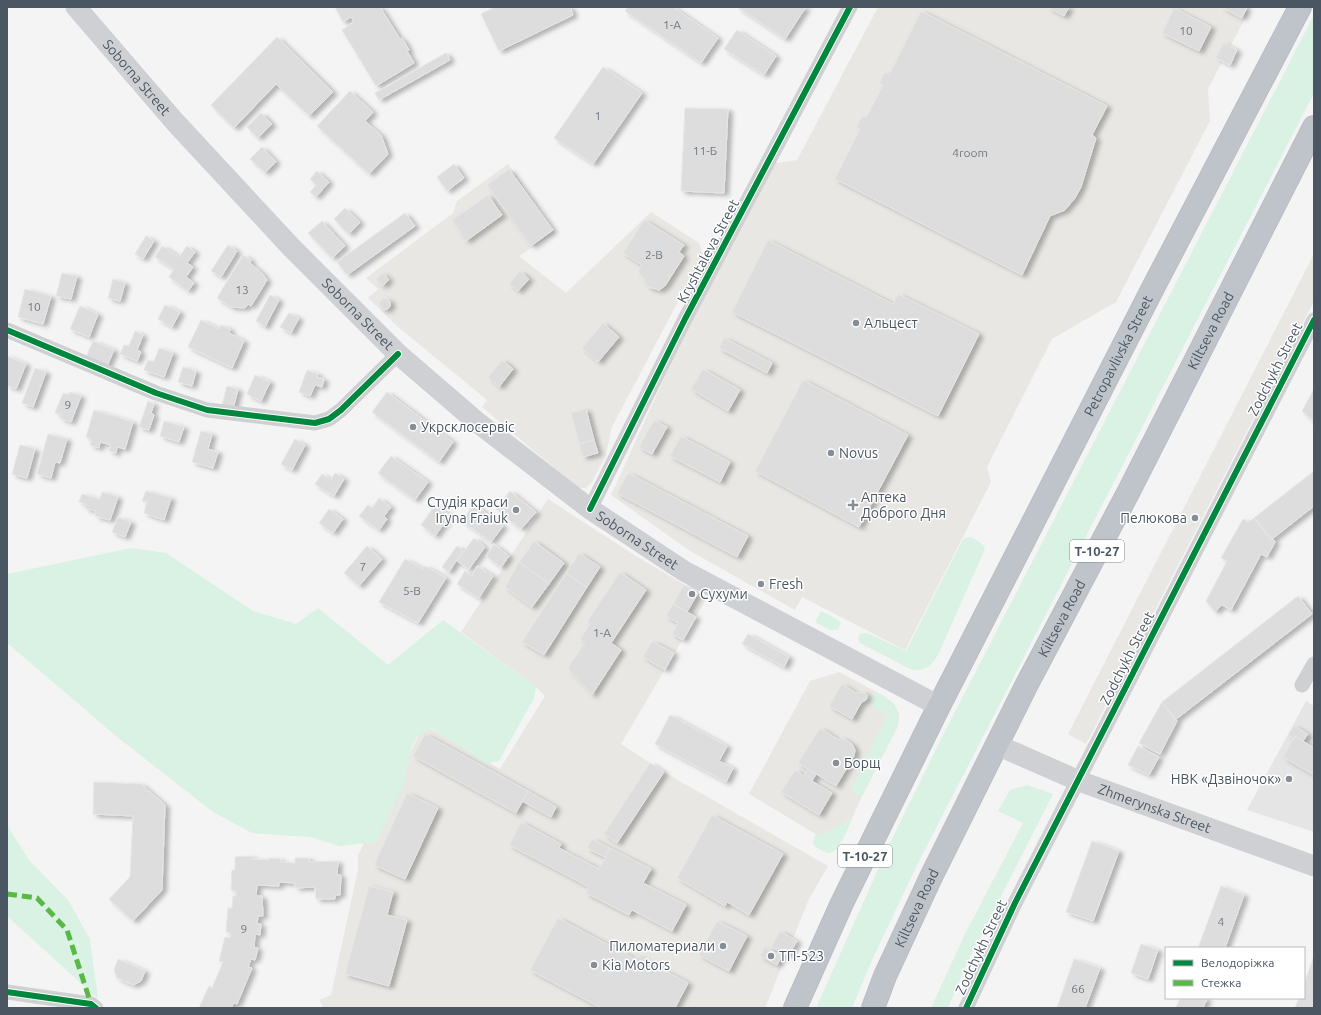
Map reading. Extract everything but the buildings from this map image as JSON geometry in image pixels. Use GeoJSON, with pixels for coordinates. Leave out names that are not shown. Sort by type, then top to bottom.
{"type":"FeatureCollection","features":[{"type":"Feature","properties":{"kind":"highway","name":"Petropavlivska Street"},"geometry":{"type":"LineString","coordinates":[[939,706],[1162,270],[1300,7]]}},
{"type":"Feature","properties":{"kind":"highway","name":"Kiltseva Road"},"geometry":{"type":"LineString","coordinates":[[873,1008],[885,976],[931,877],[997,745],[1314,127]]}},
{"type":"Feature","properties":{"kind":"highway","name":"Т-10-27"},"geometry":{"type":"LineString","coordinates":[[795,1008],[842,903],[939,706]]}},
{"type":"Feature","properties":{"kind":"main road","name":"Soborna Street"},"geometry":{"type":"LineString","coordinates":[[76,7],[175,122],[291,247],[398,354],[486,430],[590,509],[684,571],[939,706]]}},
{"type":"Feature","properties":{"kind":"main road","name":"Zhmerynska Street"},"geometry":{"type":"LineString","coordinates":[[997,745],[1079,781],[1314,866]]}},
{"type":"Feature","properties":{"kind":"street","name":"Kryshtaleva Street"},"geometry":{"type":"LineString","coordinates":[[590,509],[685,319],[850,7]]}},
{"type":"Feature","properties":{"kind":"street","name":"Zodchykh Street"},"geometry":{"type":"LineString","coordinates":[[966,1008],[1015,903],[1079,781],[1314,320]]}},
{"type":"Feature","properties":{"kind":"street"},"geometry":{"type":"LineString","coordinates":[[7,330],[156,393],[207,410],[315,423],[329,419],[340,410],[398,354]]}},
{"type":"Feature","properties":{"kind":"street"},"geometry":{"type":"LineString","coordinates":[[1302,685],[1314,664]]}},
{"type":"Feature","properties":{"kind":"street"},"geometry":{"type":"LineString","coordinates":[[7,992],[91,1004],[96,1008]]}},
{"type":"Feature","properties":{"kind":"shaded area"},"geometry":{"type":"Polygon","coordinates":[[[878,7],[1251,7],[1208,89],[1210,121],[1116,302],[1052,339],[987,467],[991,482],[905,650],[802,597],[795,610],[690,551],[611,495],[689,324],[776,163],[797,160],[878,7]]]}},
{"type":"Feature","properties":{"kind":"shaded area"},"geometry":{"type":"Polygon","coordinates":[[[508,164],[555,233],[519,256],[566,293],[651,212],[699,243],[703,254],[611,429],[606,455],[592,482],[586,488],[578,488],[482,407],[487,400],[397,326],[368,298],[378,289],[366,278],[453,213],[457,201],[508,164]]]}},
{"type":"Feature","properties":{"kind":"shaded area"},"geometry":{"type":"Polygon","coordinates":[[[1314,254],[1314,301],[1086,744],[1068,734],[1314,254]]]}},
{"type":"Feature","properties":{"kind":"shaded area"},"geometry":{"type":"Polygon","coordinates":[[[548,499],[631,553],[707,598],[621,744],[664,772],[828,866],[809,899],[765,1008],[324,1008],[319,1000],[331,995],[358,869],[358,855],[424,725],[500,769],[545,696],[536,687],[461,632],[548,499]]]}},
{"type":"Feature","properties":{"kind":"shaded area"},"geometry":{"type":"Polygon","coordinates":[[[839,672],[884,696],[894,704],[899,713],[899,720],[897,728],[862,796],[852,819],[819,836],[749,794],[810,681],[839,672]]]}},
{"type":"Feature","properties":{"kind":"shaded area","name":"НВК «Дзвіночок»"},"geometry":{"type":"Polygon","coordinates":[[[1306,701],[1314,706],[1314,832],[1247,810],[1306,701]]]}},
{"type":"Feature","properties":{"kind":"green space"},"geometry":{"type":"Polygon","coordinates":[[[1314,15],[1314,93],[917,865],[872,960],[852,1008],[816,1008],[889,845],[943,735],[1314,15]]]}},
{"type":"Feature","properties":{"kind":"green space"},"geometry":{"type":"Polygon","coordinates":[[[971,537],[981,543],[985,549],[938,655],[927,668],[919,670],[910,669],[860,643],[858,638],[860,634],[867,633],[906,651],[962,541],[965,538],[971,537]]]}},
{"type":"Feature","properties":{"kind":"green space"},"geometry":{"type":"Polygon","coordinates":[[[131,548],[166,553],[253,611],[296,624],[318,608],[388,665],[443,620],[536,687],[534,698],[499,761],[486,764],[431,728],[417,737],[411,748],[405,781],[376,842],[340,846],[310,837],[252,833],[213,812],[121,740],[7,643],[7,574],[131,548]]]}},
{"type":"Feature","properties":{"kind":"green space"},"geometry":{"type":"Polygon","coordinates":[[[821,611],[837,619],[841,623],[838,630],[830,630],[815,622],[821,611]]]}},
{"type":"Feature","properties":{"kind":"green space"},"geometry":{"type":"Polygon","coordinates":[[[875,691],[894,705],[897,710],[898,721],[897,728],[862,796],[855,794],[852,791],[853,785],[887,715],[869,704],[875,691]]]}},
{"type":"Feature","properties":{"kind":"green space"},"geometry":{"type":"Polygon","coordinates":[[[1027,785],[1053,794],[968,961],[948,1008],[931,1008],[965,934],[1023,823],[998,811],[1010,790],[1027,785]]]}},
{"type":"Feature","properties":{"kind":"green space"},"geometry":{"type":"Polygon","coordinates":[[[852,819],[843,840],[832,852],[828,853],[822,851],[814,846],[813,841],[816,834],[819,835],[852,819]]]}},
{"type":"Feature","properties":{"kind":"green space"},"geometry":{"type":"Polygon","coordinates":[[[7,825],[29,860],[68,900],[90,939],[98,999],[7,916],[7,825]]]}},
{"type":"Feature","properties":{"kind":"marked path"},"geometry":{"type":"LineString","coordinates":[[7,894],[37,898],[67,930],[91,1004]]}},
{"type":"Feature","properties":{"kind":"cycle path"},"geometry":{"type":"LineString","coordinates":[[590,509],[685,319],[850,7]]}},
{"type":"Feature","properties":{"kind":"cycle path"},"geometry":{"type":"LineString","coordinates":[[966,1008],[1015,903],[1314,320]]}},
{"type":"Feature","properties":{"kind":"cycle path"},"geometry":{"type":"LineString","coordinates":[[7,330],[156,393],[207,410],[315,423],[329,419],[341,410],[398,354]]}},
{"type":"Feature","properties":{"kind":"cycle path"},"geometry":{"type":"LineString","coordinates":[[7,992],[91,1004],[96,1008]]}},
{"type":"Feature","properties":{"kind":"place","name":"Альцест"},"geometry":{"type":"Point","coordinates":[856,323]}},
{"type":"Feature","properties":{"kind":"place","name":"Укрсклосервіс"},"geometry":{"type":"Point","coordinates":[413,427]}},
{"type":"Feature","properties":{"kind":"place","name":"Novus"},"geometry":{"type":"Point","coordinates":[831,453]}},
{"type":"Feature","properties":{"kind":"place","name":"Аптека Доброго Дня"},"geometry":{"type":"Point","coordinates":[853,505]}},
{"type":"Feature","properties":{"kind":"place","name":"Студія краси Iryna Fraiuk"},"geometry":{"type":"Point","coordinates":[516,510]}},
{"type":"Feature","properties":{"kind":"place","name":"Пелюкова"},"geometry":{"type":"Point","coordinates":[1195,518]}},
{"type":"Feature","properties":{"kind":"place","name":"Fresh"},"geometry":{"type":"Point","coordinates":[761,584]}},
{"type":"Feature","properties":{"kind":"place","name":"Сухуми"},"geometry":{"type":"Point","coordinates":[692,594]}},
{"type":"Feature","properties":{"kind":"place","name":"Борщ"},"geometry":{"type":"Point","coordinates":[836,763]}},
{"type":"Feature","properties":{"kind":"place","name":"НВК «Дзвіночок»"},"geometry":{"type":"Point","coordinates":[1289,779]}},
{"type":"Feature","properties":{"kind":"place","name":"Пиломатериали"},"geometry":{"type":"Point","coordinates":[723,946]}},
{"type":"Feature","properties":{"kind":"place","name":"ТП-523"},"geometry":{"type":"Point","coordinates":[771,956]}},
{"type":"Feature","properties":{"kind":"place","name":"Kia Motors"},"geometry":{"type":"Point","coordinates":[594,965]}}]}
